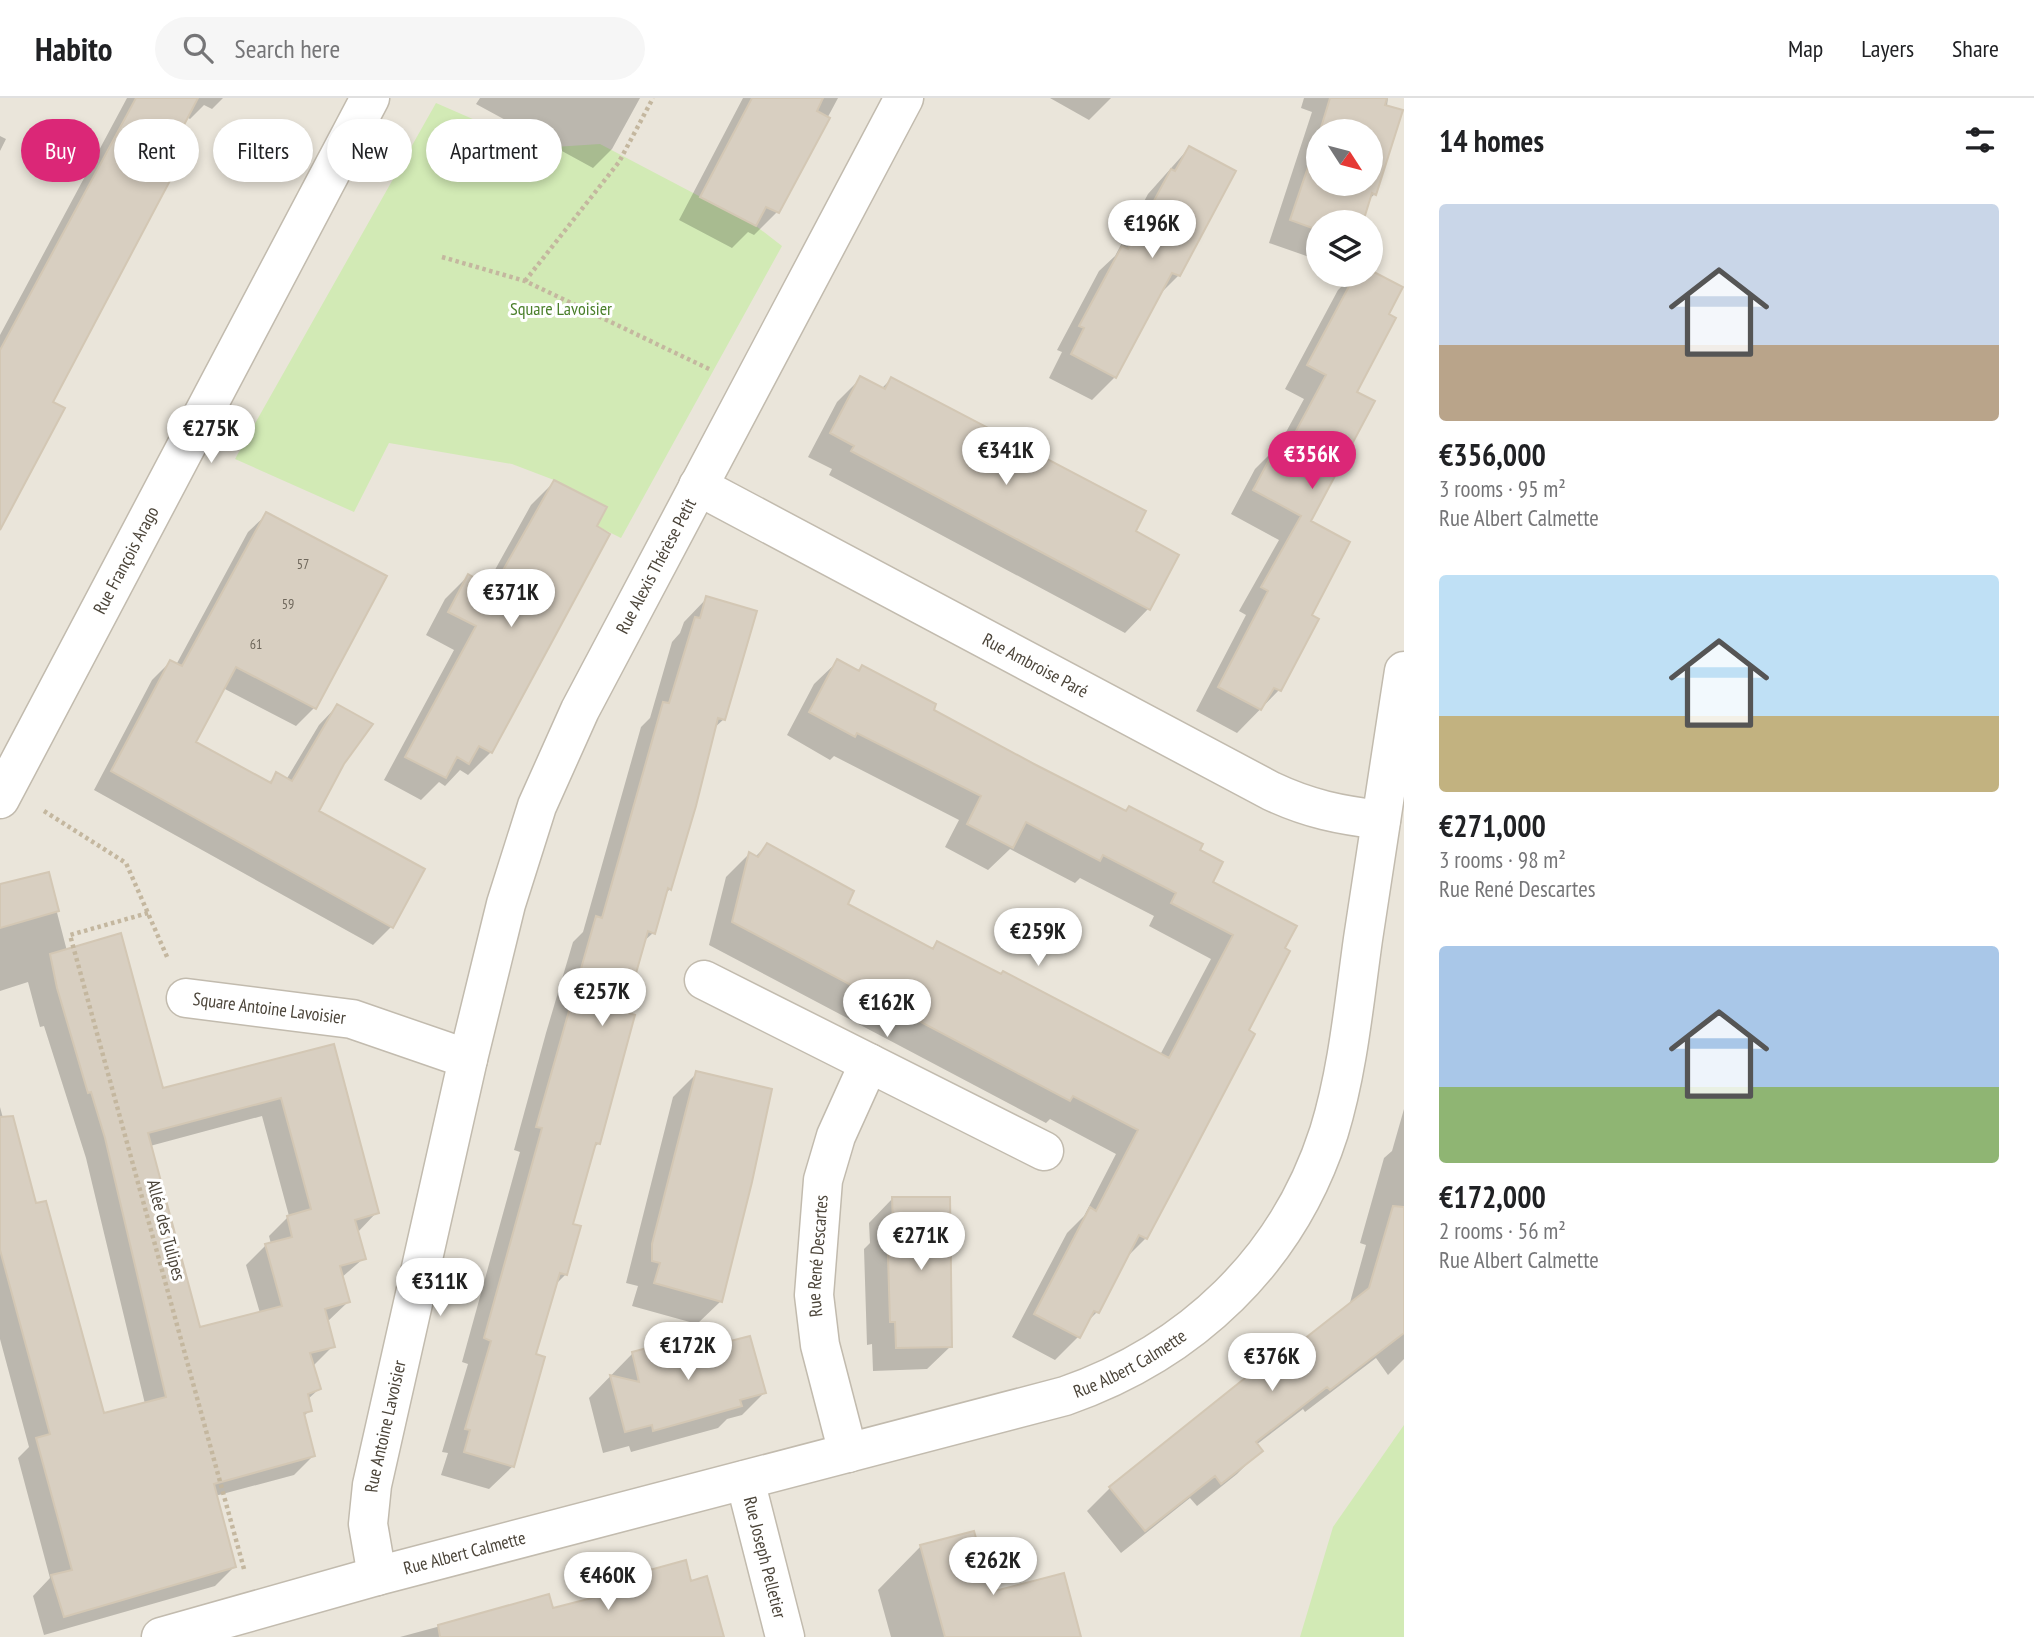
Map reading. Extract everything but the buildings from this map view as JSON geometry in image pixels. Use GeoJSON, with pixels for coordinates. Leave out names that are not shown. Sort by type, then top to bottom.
{"type":"FeatureCollection","features":[{"type":"Feature","properties":{"kind":"street","name":"Rue François Arago"},"geometry":{"type":"LineString","coordinates":[[4,793],[370,98]]}},
{"type":"Feature","properties":{"kind":"street","name":"Rue Alexis Thérèse Petit"},"geometry":{"type":"LineString","coordinates":[[468,1059],[516,868],[549,776],[580,710],[904,98]]}},
{"type":"Feature","properties":{"kind":"street","name":"Rue Ambroise Paré"},"geometry":{"type":"LineString","coordinates":[[698,486],[1282,796],[1334,814],[1381,820]]}},
{"type":"Feature","properties":{"kind":"street","name":"Rue Albert Calmette"},"geometry":{"type":"LineString","coordinates":[[377,1576],[1065,1395],[1119,1374],[1167,1346],[1204,1319],[1269,1251],[1300,1199],[1328,1133],[1345,1064],[1404,671]]}},
{"type":"Feature","properties":{"kind":"street"},"geometry":{"type":"LineString","coordinates":[[704,980],[1044,1151]]}},
{"type":"Feature","properties":{"kind":"street","name":"Square Antoine Lavoisier"},"geometry":{"type":"LineString","coordinates":[[186,999],[352,1019],[468,1059]]}},
{"type":"Feature","properties":{"kind":"street","name":"Rue Antoine Lavoisier"},"geometry":{"type":"LineString","coordinates":[[377,1576],[368,1524],[372,1485],[468,1059]]}},
{"type":"Feature","properties":{"kind":"street","name":"Rue René Descartes"},"geometry":{"type":"LineString","coordinates":[[848,1453],[820,1345],[814,1296],[823,1181],[836,1136],[869,1063]]}},
{"type":"Feature","properties":{"kind":"street","name":"Rue Joseph Pelletier"},"geometry":{"type":"LineString","coordinates":[[745,1480],[785,1637]]}},
{"type":"Feature","properties":{"kind":"street"},"geometry":{"type":"LineString","coordinates":[[161,1637],[377,1576]]}},
{"type":"Feature","properties":{"kind":"path"},"geometry":{"type":"LineString","coordinates":[[525,281],[619,162],[653,98]]}},
{"type":"Feature","properties":{"kind":"path"},"geometry":{"type":"LineString","coordinates":[[442,257],[525,281],[749,390]]}},
{"type":"Feature","properties":{"kind":"path","name":"Square Antoine Lavoisier"},"geometry":{"type":"LineString","coordinates":[[4,793],[126,863],[186,999]]}},
{"type":"Feature","properties":{"kind":"path","name":"Allée des Tulipes"},"geometry":{"type":"LineString","coordinates":[[148,913],[70,935],[256,1610]]}},
{"type":"Feature","properties":{"kind":"shaded area"},"geometry":{"type":"Polygon","coordinates":[[[0,98],[1404,98],[1404,1637],[0,1637],[0,98]]]}},
{"type":"Feature","properties":{"kind":"green space","name":"Square Lavoisier"},"geometry":{"type":"Polygon","coordinates":[[[436,103],[473,119],[427,119],[436,103]]]}},
{"type":"Feature","properties":{"kind":"green space","name":"Square Lavoisier"},"geometry":{"type":"Polygon","coordinates":[[[426,121],[426,182],[562,182],[562,146],[600,144],[756,226],[782,246],[621,538],[597,526],[606,507],[554,480],[512,464],[389,443],[354,512],[235,459],[391,182],[412,182],[412,146],[426,121]]]}},
{"type":"Feature","properties":{"kind":"green space"},"geometry":{"type":"Polygon","coordinates":[[[1404,1425],[1404,1637],[1300,1637],[1333,1527],[1404,1425]]]}}]}
